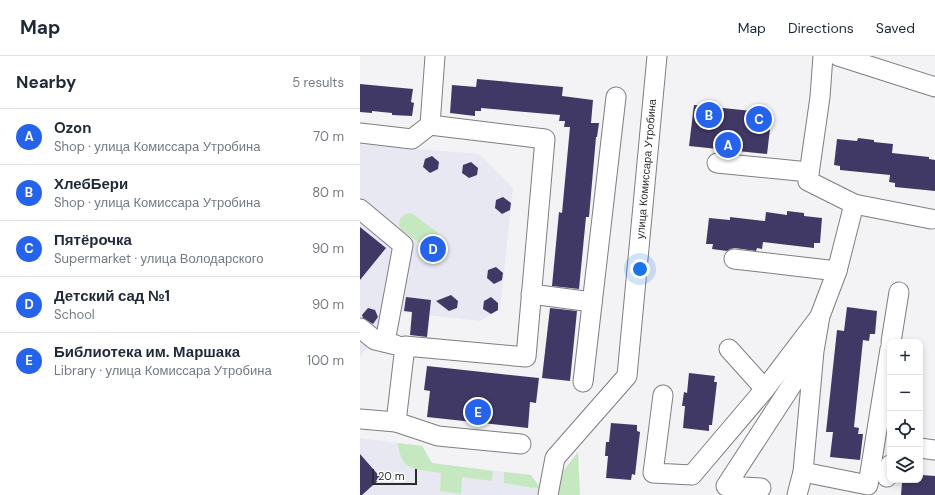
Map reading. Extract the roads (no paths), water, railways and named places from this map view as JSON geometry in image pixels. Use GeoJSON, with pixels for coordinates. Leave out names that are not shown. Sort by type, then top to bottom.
{"type":"FeatureCollection","features":[{"type":"Feature","properties":{"kind":"street"},"geometry":{"type":"LineString","coordinates":[[430,125],[435,56]]}},
{"type":"Feature","properties":{"kind":"street","name":"улица Комиссара Утробина"},"geometry":{"type":"LineString","coordinates":[[548,495],[555,458],[627,376],[657,56]]}},
{"type":"Feature","properties":{"kind":"street"},"geometry":{"type":"LineString","coordinates":[[823,56],[820,97],[808,181],[854,204],[931,219]]}},
{"type":"Feature","properties":{"kind":"street"},"geometry":{"type":"LineString","coordinates":[[838,56],[935,87]]}},
{"type":"Feature","properties":{"kind":"street"},"geometry":{"type":"LineString","coordinates":[[583,382],[616,97]]}},
{"type":"Feature","properties":{"kind":"street"},"geometry":{"type":"LineString","coordinates":[[360,133],[412,139],[430,125],[546,139],[526,357],[406,346],[375,340],[360,328]]}},
{"type":"Feature","properties":{"kind":"street"},"geometry":{"type":"LineString","coordinates":[[717,163],[809,172]]}},
{"type":"Feature","properties":{"kind":"street"},"geometry":{"type":"LineString","coordinates":[[797,495],[803,472],[814,351],[820,316],[837,271],[854,204]]}},
{"type":"Feature","properties":{"kind":"street"},"geometry":{"type":"LineString","coordinates":[[360,209],[403,245],[385,342]]}},
{"type":"Feature","properties":{"kind":"street"},"geometry":{"type":"LineString","coordinates":[[734,259],[837,271]]}},
{"type":"Feature","properties":{"kind":"street"},"geometry":{"type":"LineString","coordinates":[[891,339],[899,292]]}},
{"type":"Feature","properties":{"kind":"street"},"geometry":{"type":"LineString","coordinates":[[531,294],[592,302]]}},
{"type":"Feature","properties":{"kind":"street"},"geometry":{"type":"LineString","coordinates":[[662,395],[654,473],[692,475],[765,389],[820,316]]}},
{"type":"Feature","properties":{"kind":"street"},"geometry":{"type":"LineString","coordinates":[[396,422],[406,346]]}},
{"type":"Feature","properties":{"kind":"street"},"geometry":{"type":"LineString","coordinates":[[729,349],[765,389]]}},
{"type":"Feature","properties":{"kind":"street"},"geometry":{"type":"LineString","coordinates":[[761,488],[726,486],[814,351]]}},
{"type":"Feature","properties":{"kind":"street"},"geometry":{"type":"LineString","coordinates":[[803,472],[868,485],[887,368]]}},
{"type":"Feature","properties":{"kind":"street"},"geometry":{"type":"LineString","coordinates":[[360,419],[396,422],[438,436],[521,444]]}},
{"type":"Feature","properties":{"kind":"street"},"geometry":{"type":"LineString","coordinates":[[923,448],[935,450]]}},
{"type":"Feature","properties":{"kind":"place","name":"ХлебБери"},"geometry":{"type":"Point","coordinates":[709,115]}},
{"type":"Feature","properties":{"kind":"place","name":"Пятёрочка"},"geometry":{"type":"Point","coordinates":[759,119]}},
{"type":"Feature","properties":{"kind":"place","name":"Ozon"},"geometry":{"type":"Point","coordinates":[728,145]}},
{"type":"Feature","properties":{"kind":"place","name":"Детский сад №1"},"geometry":{"type":"Point","coordinates":[433,249]}},
{"type":"Feature","properties":{"kind":"place","name":"Библиотека им. Маршака"},"geometry":{"type":"Point","coordinates":[478,412]}}]}
